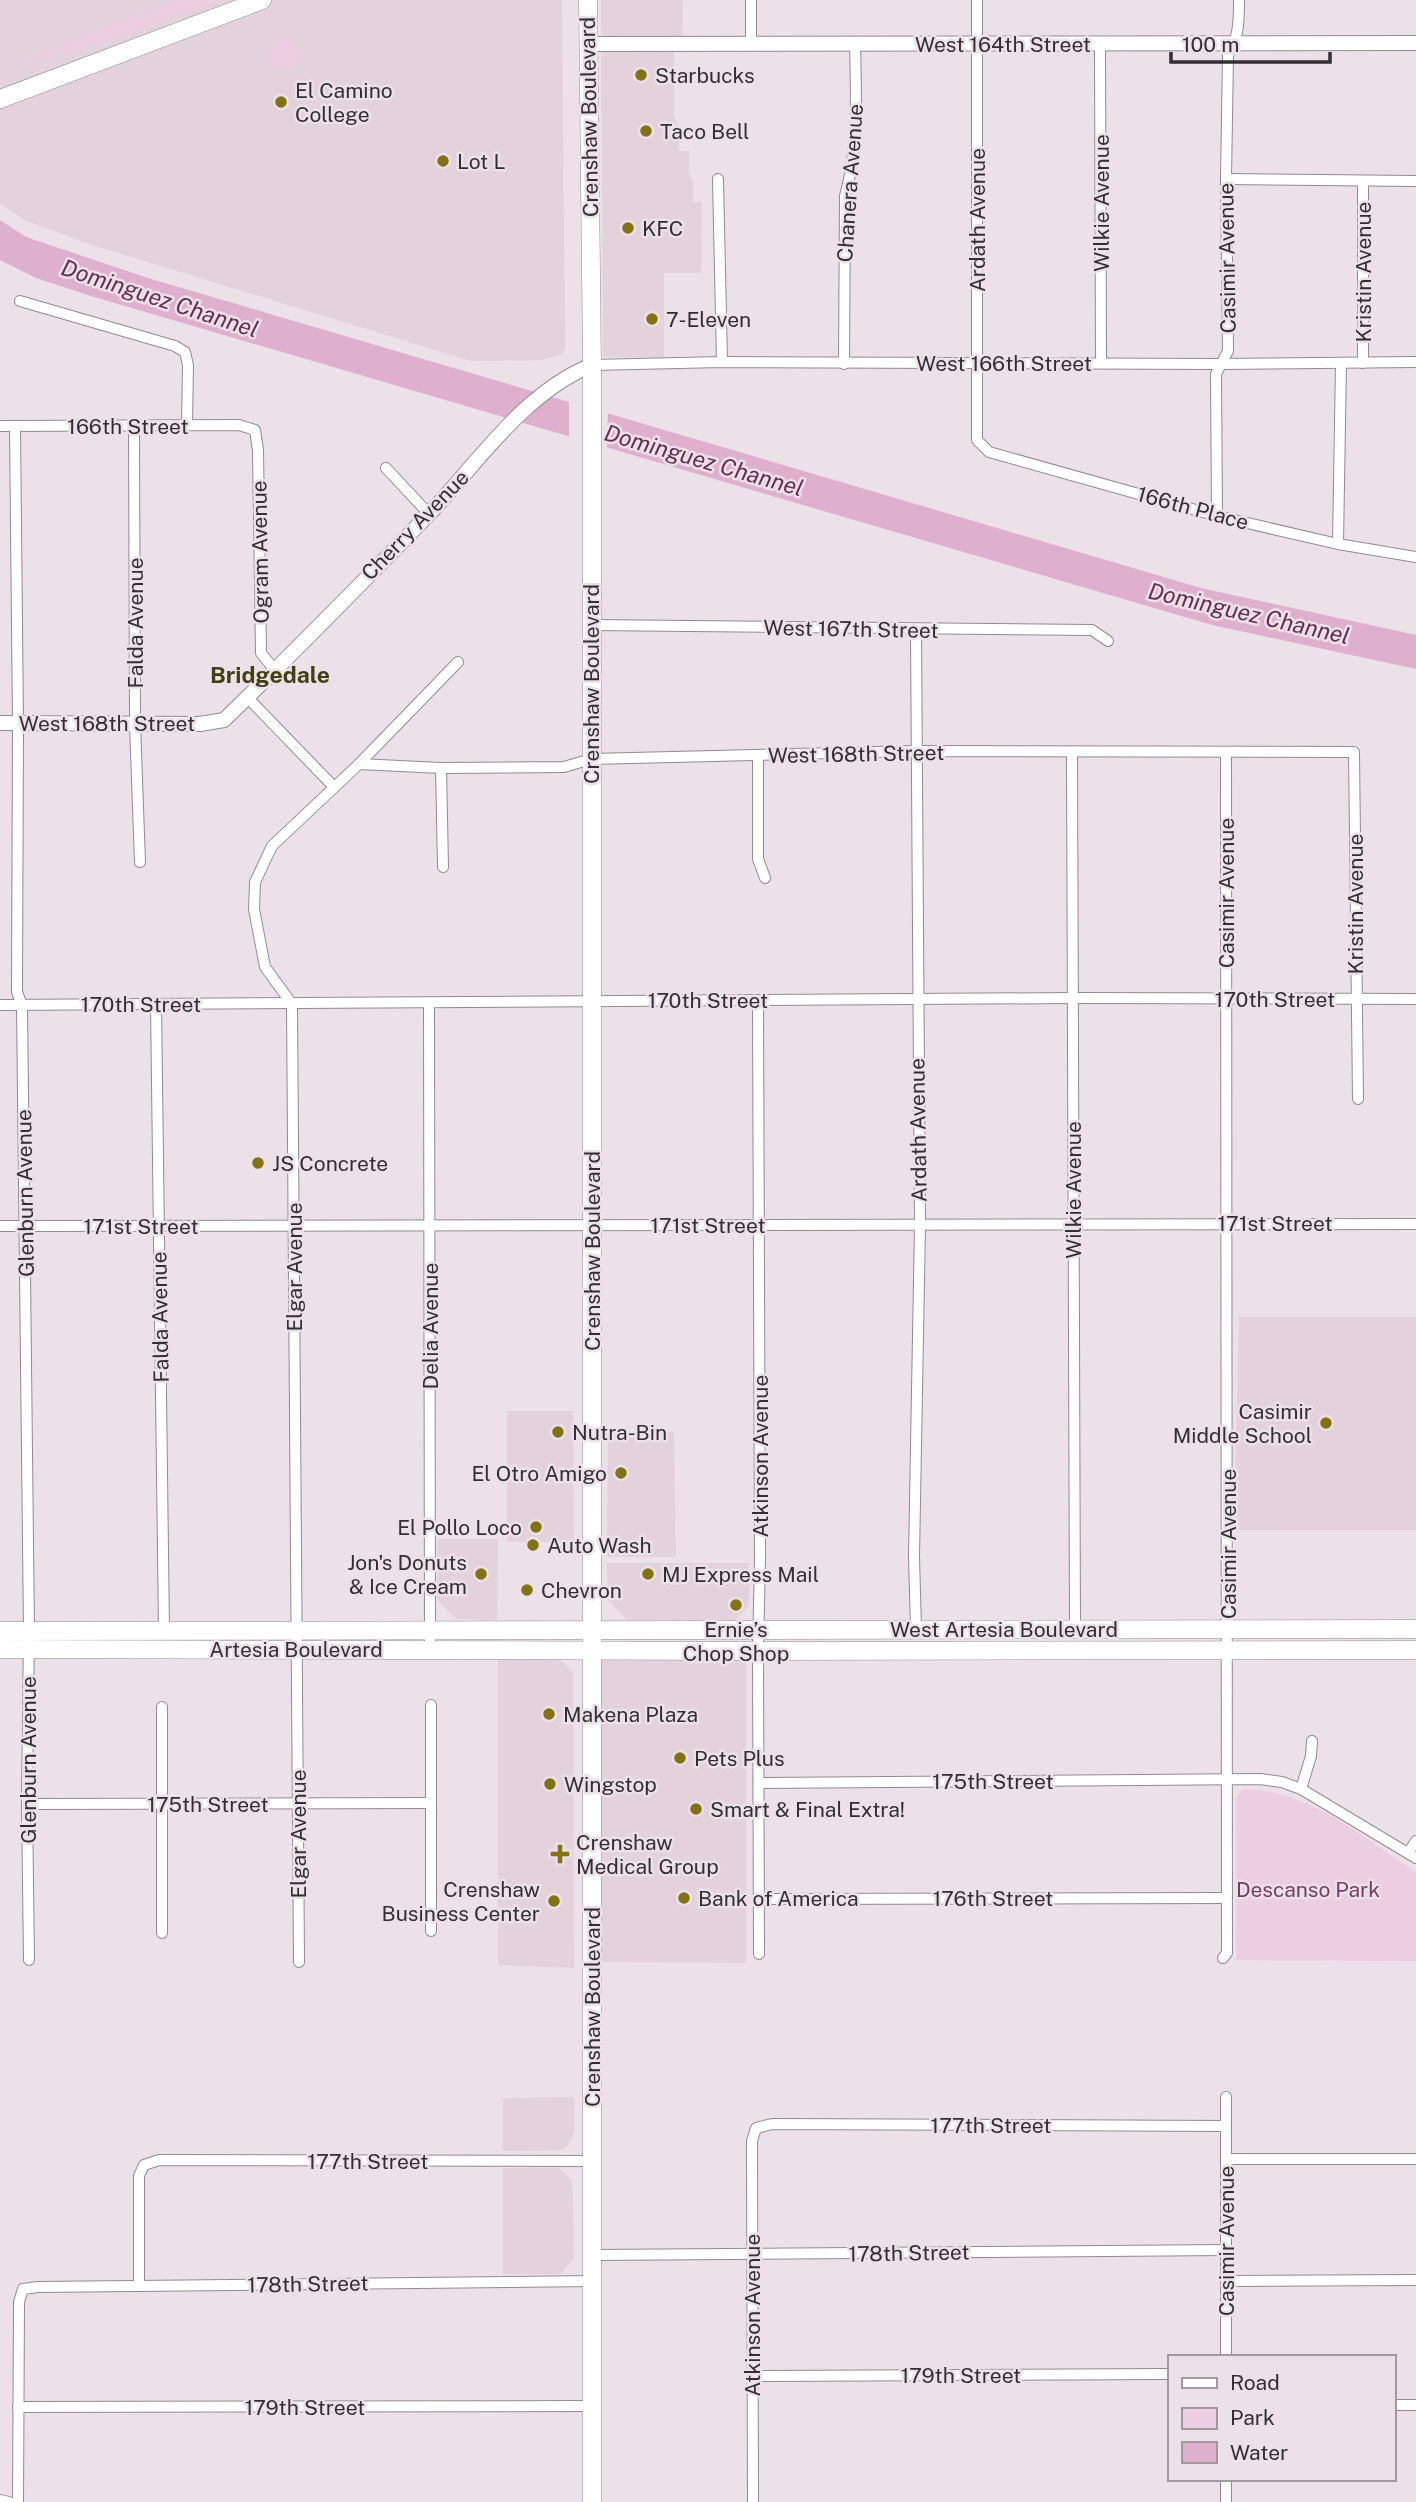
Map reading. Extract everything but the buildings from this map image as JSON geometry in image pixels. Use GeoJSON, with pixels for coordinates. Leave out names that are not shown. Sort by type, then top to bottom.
{"type":"FeatureCollection","features":[{"type":"Feature","properties":{"kind":"main road"},"geometry":{"type":"LineString","coordinates":[[0,99],[262,0]]}},
{"type":"Feature","properties":{"kind":"main road","name":"Crenshaw Boulevard"},"geometry":{"type":"LineString","coordinates":[[588,0],[592,365],[593,2502]]}},
{"type":"Feature","properties":{"kind":"main road","name":"West Artesia Boulevard"},"geometry":{"type":"LineString","coordinates":[[592,1629],[1416,1629]]}},
{"type":"Feature","properties":{"kind":"main road","name":"Artesia Boulevard"},"geometry":{"type":"LineString","coordinates":[[0,1649],[29,1640],[164,1630],[592,1629]]}},
{"type":"Feature","properties":{"kind":"main road","name":"Artesia Boulevard"},"geometry":{"type":"LineString","coordinates":[[0,1631],[29,1640],[297,1650],[592,1651]]}},
{"type":"Feature","properties":{"kind":"main road","name":"West Artesia Boulevard"},"geometry":{"type":"LineString","coordinates":[[592,1651],[1416,1650]]}},
{"type":"Feature","properties":{"kind":"street"},"geometry":{"type":"LineString","coordinates":[[751,0],[751,44]]}},
{"type":"Feature","properties":{"kind":"street","name":"Ardath Avenue"},"geometry":{"type":"LineString","coordinates":[[977,0],[977,440]]}},
{"type":"Feature","properties":{"kind":"street","name":"Casimir Avenue"},"geometry":{"type":"LineString","coordinates":[[1216,516],[1216,374],[1228,351],[1228,55],[1235,44],[1238,31],[1239,0]]}},
{"type":"Feature","properties":{"kind":"street","name":"West 164th Street"},"geometry":{"type":"LineString","coordinates":[[589,44],[1416,43]]}},
{"type":"Feature","properties":{"kind":"street","name":"Chanera Avenue"},"geometry":{"type":"LineString","coordinates":[[845,364],[845,196],[856,142],[855,44]]}},
{"type":"Feature","properties":{"kind":"street","name":"Wilkie Avenue"},"geometry":{"type":"LineString","coordinates":[[1100,44],[1101,362]]}},
{"type":"Feature","properties":{"kind":"street"},"geometry":{"type":"LineString","coordinates":[[718,179],[722,362]]}},
{"type":"Feature","properties":{"kind":"street"},"geometry":{"type":"LineString","coordinates":[[1226,179],[1416,181]]}},
{"type":"Feature","properties":{"kind":"street","name":"Kristin Avenue"},"geometry":{"type":"LineString","coordinates":[[1363,180],[1363,363]]}},
{"type":"Feature","properties":{"kind":"street"},"geometry":{"type":"LineString","coordinates":[[20,301],[175,346],[185,352],[188,365],[187,425]]}},
{"type":"Feature","properties":{"kind":"street","name":"West 166th Street"},"geometry":{"type":"LineString","coordinates":[[592,365],[722,362],[1416,362]]}},
{"type":"Feature","properties":{"kind":"street","name":"Kristin Avenue"},"geometry":{"type":"LineString","coordinates":[[1338,544],[1340,363]]}},
{"type":"Feature","properties":{"kind":"street","name":"Cherry Avenue"},"geometry":{"type":"LineString","coordinates":[[247,697],[429,514],[513,422],[572,373],[592,365]]}},
{"type":"Feature","properties":{"kind":"street","name":"Falda Avenue"},"geometry":{"type":"LineString","coordinates":[[134,425],[135,723],[140,862]]}},
{"type":"Feature","properties":{"kind":"street","name":"166th Street"},"geometry":{"type":"LineString","coordinates":[[0,426],[239,425],[255,430]]}},
{"type":"Feature","properties":{"kind":"street","name":"Glenburn Avenue"},"geometry":{"type":"LineString","coordinates":[[15,426],[17,992],[22,1005],[26,1226],[29,1960]]}},
{"type":"Feature","properties":{"kind":"street","name":"Ogram Avenue"},"geometry":{"type":"LineString","coordinates":[[255,430],[258,450],[261,653],[274,668]]}},
{"type":"Feature","properties":{"kind":"street","name":"166th Place"},"geometry":{"type":"LineString","coordinates":[[977,440],[989,452],[1216,516],[1338,544],[1416,556]]}},
{"type":"Feature","properties":{"kind":"street"},"geometry":{"type":"LineString","coordinates":[[386,468],[429,514]]}},
{"type":"Feature","properties":{"kind":"street","name":"West 167th Street"},"geometry":{"type":"LineString","coordinates":[[591,625],[1092,630],[1108,641]]}},
{"type":"Feature","properties":{"kind":"street","name":"Ardath Avenue"},"geometry":{"type":"LineString","coordinates":[[916,630],[920,1225],[914,1557],[916,1629]]}},
{"type":"Feature","properties":{"kind":"street"},"geometry":{"type":"LineString","coordinates":[[292,1004],[265,967],[254,909],[255,881],[272,846],[359,764],[458,662]]}},
{"type":"Feature","properties":{"kind":"street"},"geometry":{"type":"LineString","coordinates":[[247,697],[334,787]]}},
{"type":"Feature","properties":{"kind":"street","name":"West 168th Street"},"geometry":{"type":"LineString","coordinates":[[0,723],[200,723],[223,720],[247,697]]}},
{"type":"Feature","properties":{"kind":"street","name":"West 168th Street"},"geometry":{"type":"LineString","coordinates":[[359,764],[441,768],[564,767],[591,758],[917,751],[1354,752]]}},
{"type":"Feature","properties":{"kind":"street","name":"Wilkie Avenue"},"geometry":{"type":"LineString","coordinates":[[1072,752],[1075,1628]]}},
{"type":"Feature","properties":{"kind":"street","name":"Casimir Avenue"},"geometry":{"type":"LineString","coordinates":[[1223,1958],[1227,1953],[1228,1650],[1226,752]]}},
{"type":"Feature","properties":{"kind":"street","name":"Kristin Avenue"},"geometry":{"type":"LineString","coordinates":[[1354,752],[1358,1098]]}},
{"type":"Feature","properties":{"kind":"street"},"geometry":{"type":"LineString","coordinates":[[758,755],[758,859],[765,878]]}},
{"type":"Feature","properties":{"kind":"street"},"geometry":{"type":"LineString","coordinates":[[441,768],[443,867]]}},
{"type":"Feature","properties":{"kind":"street","name":"170th Street"},"geometry":{"type":"LineString","coordinates":[[0,1005],[1074,998],[1416,999]]}},
{"type":"Feature","properties":{"kind":"street","name":"Atkinson Avenue"},"geometry":{"type":"LineString","coordinates":[[758,1000],[759,1954]]}},
{"type":"Feature","properties":{"kind":"street","name":"Falda Avenue"},"geometry":{"type":"LineString","coordinates":[[156,1003],[164,1630]]}},
{"type":"Feature","properties":{"kind":"street","name":"Delia Avenue"},"geometry":{"type":"LineString","coordinates":[[429,1003],[430,1649]]}},
{"type":"Feature","properties":{"kind":"street","name":"Elgar Avenue"},"geometry":{"type":"LineString","coordinates":[[292,1004],[299,1962]]}},
{"type":"Feature","properties":{"kind":"street","name":"171st Street"},"geometry":{"type":"LineString","coordinates":[[0,1226],[1416,1224]]}},
{"type":"Feature","properties":{"kind":"street"},"geometry":{"type":"LineString","coordinates":[[430,1704],[431,1930]]}},
{"type":"Feature","properties":{"kind":"street"},"geometry":{"type":"LineString","coordinates":[[162,1707],[162,1933]]}},
{"type":"Feature","properties":{"kind":"street"},"geometry":{"type":"LineString","coordinates":[[1301,1789],[1311,1756],[1312,1741]]}},
{"type":"Feature","properties":{"kind":"street","name":"175th Street"},"geometry":{"type":"LineString","coordinates":[[759,1783],[1261,1779],[1282,1782],[1301,1789],[1412,1855]]}},
{"type":"Feature","properties":{"kind":"street","name":"175th Street"},"geometry":{"type":"LineString","coordinates":[[27,1804],[431,1803]]}},
{"type":"Feature","properties":{"kind":"street"},"geometry":{"type":"LineString","coordinates":[[1412,1855],[1416,1841]]}},
{"type":"Feature","properties":{"kind":"street","name":"176th Street"},"geometry":{"type":"LineString","coordinates":[[759,1899],[1227,1898]]}},
{"type":"Feature","properties":{"kind":"street","name":"Casimir Avenue"},"geometry":{"type":"LineString","coordinates":[[1226,2097],[1226,2355]]}},
{"type":"Feature","properties":{"kind":"street","name":"177th Street"},"geometry":{"type":"LineString","coordinates":[[756,2128],[772,2124],[1226,2126]]}},
{"type":"Feature","properties":{"kind":"street","name":"Atkinson Avenue"},"geometry":{"type":"LineString","coordinates":[[752,2502],[752,2141],[756,2128]]}},
{"type":"Feature","properties":{"kind":"street"},"geometry":{"type":"LineString","coordinates":[[1226,2159],[1416,2159]]}},
{"type":"Feature","properties":{"kind":"street","name":"177th Street"},"geometry":{"type":"LineString","coordinates":[[139,2286],[139,2176],[144,2165],[159,2160],[593,2161]]}},
{"type":"Feature","properties":{"kind":"street","name":"178th Street"},"geometry":{"type":"LineString","coordinates":[[593,2255],[1226,2250]]}},
{"type":"Feature","properties":{"kind":"street"},"geometry":{"type":"LineString","coordinates":[[1226,2281],[1416,2280]]}},
{"type":"Feature","properties":{"kind":"street","name":"178th Street"},"geometry":{"type":"LineString","coordinates":[[18,2407],[19,2302],[23,2289],[593,2281]]}},
{"type":"Feature","properties":{"kind":"street","name":"179th Street"},"geometry":{"type":"LineString","coordinates":[[752,2376],[1168,2374]]}},
{"type":"Feature","properties":{"kind":"street"},"geometry":{"type":"LineString","coordinates":[[1395,2405],[1416,2405]]}},
{"type":"Feature","properties":{"kind":"street","name":"179th Street"},"geometry":{"type":"LineString","coordinates":[[18,2407],[593,2406]]}},
{"type":"Feature","properties":{"kind":"street"},"geometry":{"type":"LineString","coordinates":[[18,2407],[18,2502]]}},
{"type":"Feature","properties":{"kind":"street"},"geometry":{"type":"LineString","coordinates":[[1226,2481],[1226,2502]]}},
{"type":"Feature","properties":{"kind":"street"},"geometry":{"type":"LineString","coordinates":[[0,2500],[9,2502]]}},
{"type":"Feature","properties":{"kind":"shaded area","name":"El Camino College"},"geometry":{"type":"Polygon","coordinates":[[[0,0],[562,0],[565,349],[562,354],[543,360],[471,361],[89,244],[24,220],[0,203],[0,0]]]}},
{"type":"Feature","properties":{"kind":"shaded area"},"geometry":{"type":"Polygon","coordinates":[[[601,0],[683,0],[682,44],[674,45],[674,117],[679,128],[679,151],[689,151],[693,202],[702,202],[701,273],[664,273],[664,357],[603,357],[601,0]]]}},
{"type":"Feature","properties":{"kind":"shaded area","name":"Casimir Middle School"},"geometry":{"type":"Polygon","coordinates":[[[1239,1317],[1416,1317],[1416,1530],[1234,1530],[1239,1317]]]}},
{"type":"Feature","properties":{"kind":"shaded area"},"geometry":{"type":"Polygon","coordinates":[[[507,1411],[573,1411],[574,1542],[507,1542],[507,1411]]]}},
{"type":"Feature","properties":{"kind":"shaded area"},"geometry":{"type":"Polygon","coordinates":[[[674,1432],[676,1557],[607,1557],[608,1433],[674,1432]]]}},
{"type":"Feature","properties":{"kind":"shaded area"},"geometry":{"type":"Polygon","coordinates":[[[438,1539],[498,1539],[497,1620],[456,1619],[437,1600],[438,1539]]]}},
{"type":"Feature","properties":{"kind":"shaded area"},"geometry":{"type":"Polygon","coordinates":[[[607,1563],[749,1563],[749,1606],[735,1620],[627,1620],[608,1600],[607,1563]]]}},
{"type":"Feature","properties":{"kind":"shaded area"},"geometry":{"type":"Polygon","coordinates":[[[599,1654],[746,1654],[746,1963],[599,1962],[599,1654]]]}},
{"type":"Feature","properties":{"kind":"shaded area"},"geometry":{"type":"Polygon","coordinates":[[[498,1657],[559,1658],[573,1673],[574,1968],[498,1965],[498,1657]]]}},
{"type":"Feature","properties":{"kind":"shaded area"},"geometry":{"type":"Polygon","coordinates":[[[574,2097],[574,2133],[563,2150],[503,2151],[503,2098],[574,2097]]]}},
{"type":"Feature","properties":{"kind":"shaded area"},"geometry":{"type":"Polygon","coordinates":[[[503,2168],[560,2168],[572,2181],[574,2258],[560,2274],[503,2274],[503,2168]]]}},
{"type":"Feature","properties":{"kind":"green space"},"geometry":{"type":"Polygon","coordinates":[[[178,0],[222,0],[52,58],[27,58],[178,0]]]}},
{"type":"Feature","properties":{"kind":"green space"},"geometry":{"type":"Polygon","coordinates":[[[283,40],[293,45],[298,55],[293,65],[283,70],[273,65],[268,55],[273,45],[283,40]]]}},
{"type":"Feature","properties":{"kind":"green space","name":"Descanso Park"},"geometry":{"type":"Polygon","coordinates":[[[1241,1790],[1293,1798],[1314,1807],[1336,1818],[1416,1872],[1416,1961],[1236,1960],[1236,1799],[1241,1790]]]}},
{"type":"Feature","properties":{"kind":"water","name":"Dominguez Channel"},"geometry":{"type":"Polygon","coordinates":[[[0,220],[26,237],[148,278],[1201,588],[1416,635],[1416,669],[1212,625],[91,296],[36,278],[0,260],[0,220]]]}},
{"type":"Feature","properties":{"kind":"pier"},"geometry":{"type":"Polygon","coordinates":[[[569,401],[608,412],[607,451],[569,439],[569,401]]]}},
{"type":"Feature","properties":{"kind":"place","name":"Starbucks"},"geometry":{"type":"Point","coordinates":[641,75]}},
{"type":"Feature","properties":{"kind":"place","name":"El Camino College"},"geometry":{"type":"Point","coordinates":[281,102]}},
{"type":"Feature","properties":{"kind":"place","name":"Taco Bell"},"geometry":{"type":"Point","coordinates":[646,131]}},
{"type":"Feature","properties":{"kind":"place","name":"Lot L"},"geometry":{"type":"Point","coordinates":[443,161]}},
{"type":"Feature","properties":{"kind":"place","name":"KFC"},"geometry":{"type":"Point","coordinates":[628,228]}},
{"type":"Feature","properties":{"kind":"place","name":"7-Eleven"},"geometry":{"type":"Point","coordinates":[652,319]}},
{"type":"Feature","properties":{"kind":"place","name":"JS Concrete"},"geometry":{"type":"Point","coordinates":[258,1163]}},
{"type":"Feature","properties":{"kind":"place","name":"Casimir Middle School"},"geometry":{"type":"Point","coordinates":[1326,1423]}},
{"type":"Feature","properties":{"kind":"place","name":"Nutra-Bin"},"geometry":{"type":"Point","coordinates":[558,1432]}},
{"type":"Feature","properties":{"kind":"place","name":"El Otro Amigo"},"geometry":{"type":"Point","coordinates":[621,1473]}},
{"type":"Feature","properties":{"kind":"place","name":"El Pollo Loco"},"geometry":{"type":"Point","coordinates":[536,1527]}},
{"type":"Feature","properties":{"kind":"place","name":"Auto Wash"},"geometry":{"type":"Point","coordinates":[533,1545]}},
{"type":"Feature","properties":{"kind":"place","name":"Jon's Donuts & Ice Cream"},"geometry":{"type":"Point","coordinates":[481,1574]}},
{"type":"Feature","properties":{"kind":"place","name":"MJ Express Mail"},"geometry":{"type":"Point","coordinates":[648,1574]}},
{"type":"Feature","properties":{"kind":"place","name":"Chevron"},"geometry":{"type":"Point","coordinates":[527,1590]}},
{"type":"Feature","properties":{"kind":"place","name":"Ernie’s Chop Shop"},"geometry":{"type":"Point","coordinates":[736,1605]}},
{"type":"Feature","properties":{"kind":"place","name":"Makena Plaza"},"geometry":{"type":"Point","coordinates":[549,1714]}},
{"type":"Feature","properties":{"kind":"place","name":"Pets Plus"},"geometry":{"type":"Point","coordinates":[680,1758]}},
{"type":"Feature","properties":{"kind":"place","name":"Wingstop"},"geometry":{"type":"Point","coordinates":[550,1784]}},
{"type":"Feature","properties":{"kind":"place","name":"Smart & Final Extra!"},"geometry":{"type":"Point","coordinates":[696,1809]}},
{"type":"Feature","properties":{"kind":"place","name":"Crenshaw Medical Group"},"geometry":{"type":"Point","coordinates":[560,1854]}},
{"type":"Feature","properties":{"kind":"place","name":"Bank of America"},"geometry":{"type":"Point","coordinates":[684,1898]}},
{"type":"Feature","properties":{"kind":"place","name":"Crenshaw Business Center"},"geometry":{"type":"Point","coordinates":[554,1901]}},
{"type":"Feature","properties":{"kind":"district","name":"Bridgedale"},"geometry":{"type":"Point","coordinates":[270,674]}}]}
